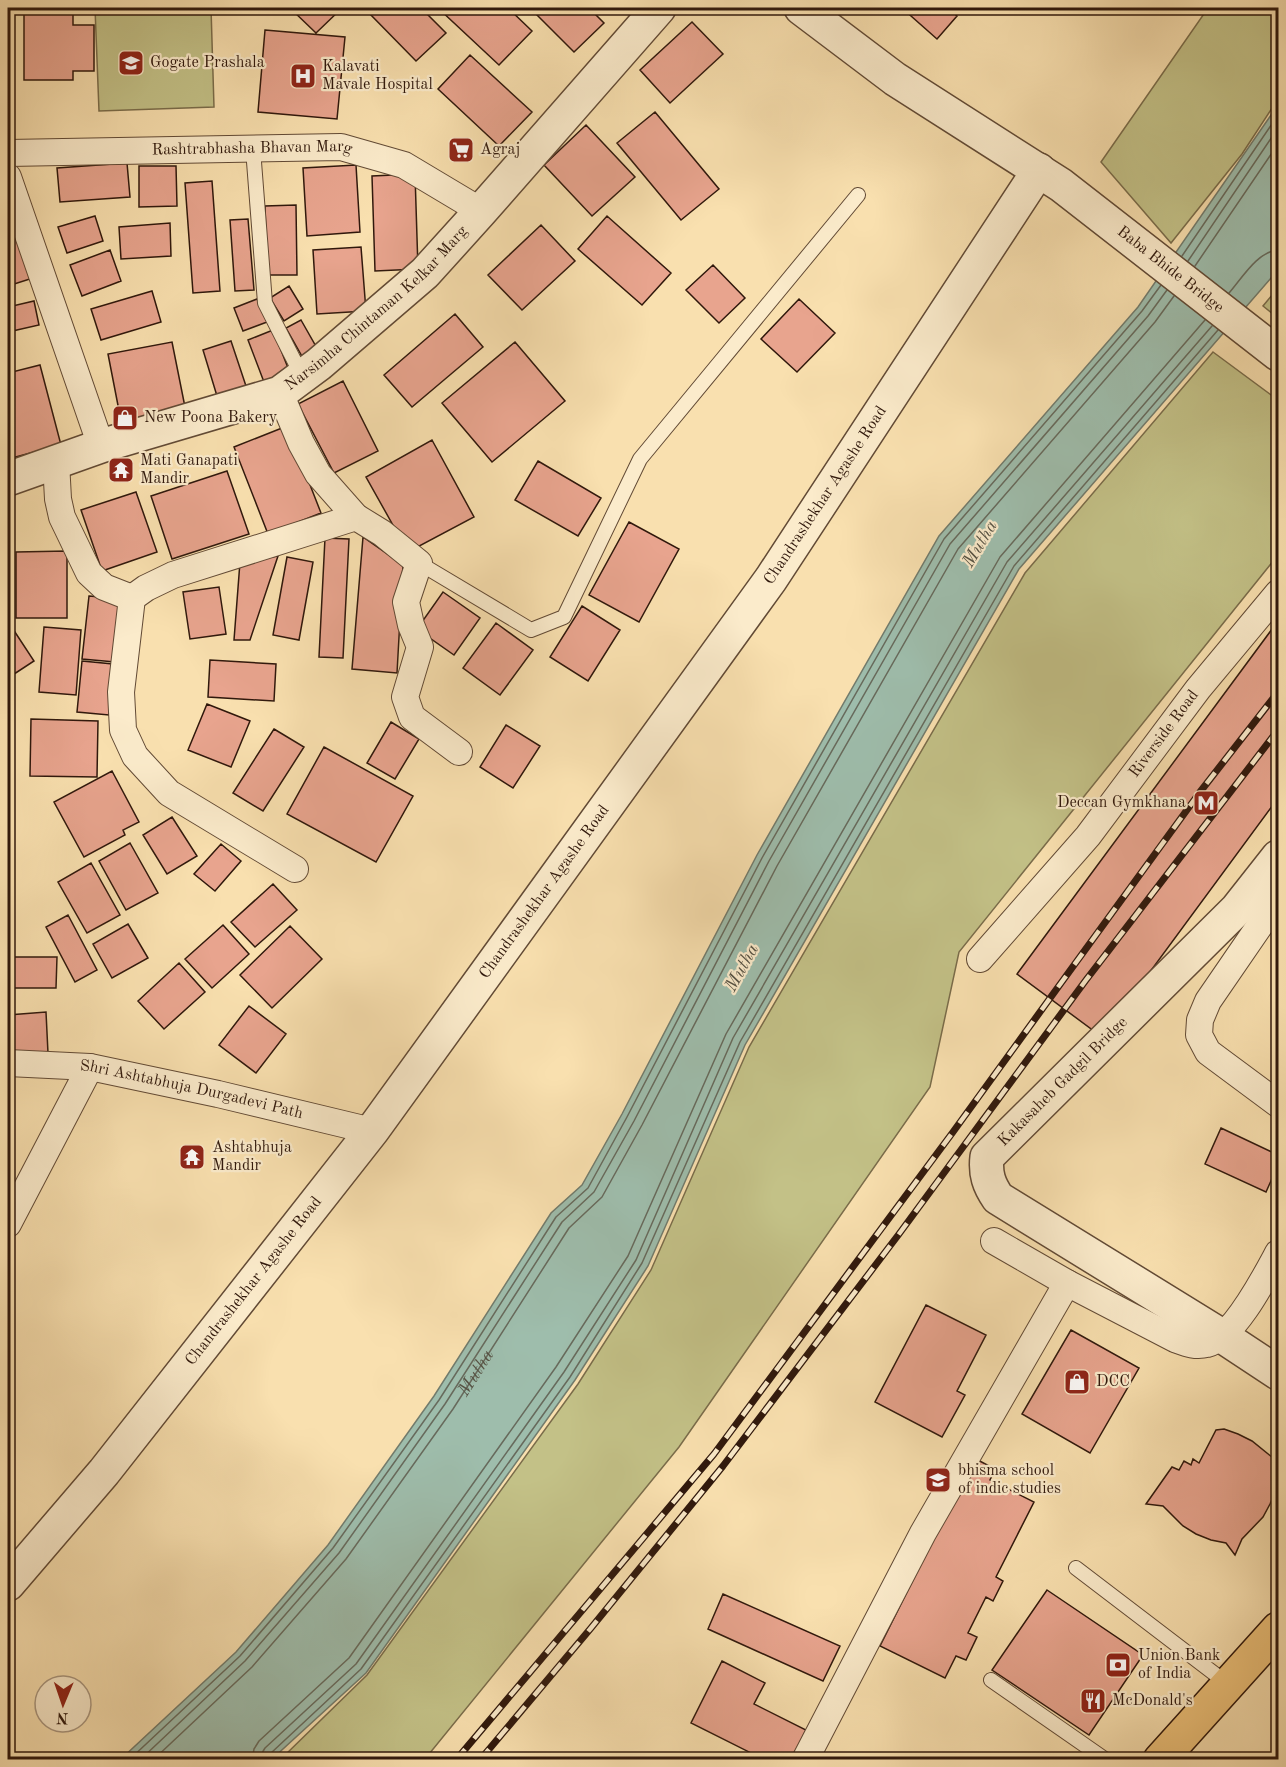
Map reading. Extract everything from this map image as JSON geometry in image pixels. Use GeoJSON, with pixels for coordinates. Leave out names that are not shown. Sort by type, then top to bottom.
{"type":"FeatureCollection","features":[{"type":"Feature","properties":{"kind":"main road"},"geometry":{"type":"LineString","coordinates":[[1160,1760],[1278,1629]]}},
{"type":"Feature","properties":{"kind":"street","name":"Narsimha Chintaman Kelkar Marg"},"geometry":{"type":"LineString","coordinates":[[9,482],[101,446],[291,384],[319,364],[425,273],[659,8]]}},
{"type":"Feature","properties":{"kind":"street","name":"Baba Bhide Bridge"},"geometry":{"type":"LineString","coordinates":[[801,8],[895,80],[1050,177],[1278,354]]}},
{"type":"Feature","properties":{"kind":"street","name":"Rashtrabhasha Bhavan Marg"},"geometry":{"type":"LineString","coordinates":[[8,153],[341,147],[404,165],[482,211]]}},
{"type":"Feature","properties":{"kind":"street"},"geometry":{"type":"LineString","coordinates":[[8,177],[101,446]]}},
{"type":"Feature","properties":{"kind":"street","name":"Chandrashekhar Agashe Road"},"geometry":{"type":"LineString","coordinates":[[8,1584],[104,1472],[372,1131],[771,579],[1050,177]]}},
{"type":"Feature","properties":{"kind":"street"},"geometry":{"type":"LineString","coordinates":[[291,384],[301,443],[318,474],[356,517],[382,533],[419,563],[406,602],[411,625],[420,647],[405,697],[412,717],[459,752]]}},
{"type":"Feature","properties":{"kind":"street"},"geometry":{"type":"LineString","coordinates":[[56,462],[58,499],[62,518],[89,573],[104,587],[132,598]]}},
{"type":"Feature","properties":{"kind":"street"},"geometry":{"type":"LineString","coordinates":[[295,870],[169,793],[135,756],[123,730],[121,692],[132,598],[146,588],[173,575],[356,517]]}},
{"type":"Feature","properties":{"kind":"street","name":"Riverside Road"},"geometry":{"type":"LineString","coordinates":[[980,959],[1088,836],[1198,689],[1278,593]]}},
{"type":"Feature","properties":{"kind":"street","name":"Kakasaheb Gadgil Bridge"},"geometry":{"type":"LineString","coordinates":[[1278,857],[1237,909],[987,1157],[985,1170],[989,1186],[998,1198],[1210,1328],[1278,1373]]}},
{"type":"Feature","properties":{"kind":"street"},"geometry":{"type":"LineString","coordinates":[[1278,899],[1208,1001],[1200,1020],[1199,1035],[1208,1052],[1278,1104]]}},
{"type":"Feature","properties":{"kind":"street","name":"Shri Ashtabhuja Durgadevi Path"},"geometry":{"type":"LineString","coordinates":[[8,1063],[90,1067],[218,1094],[372,1131]]}},
{"type":"Feature","properties":{"kind":"street"},"geometry":{"type":"LineString","coordinates":[[8,1224],[90,1067]]}},
{"type":"Feature","properties":{"kind":"street"},"geometry":{"type":"LineString","coordinates":[[994,1241],[1067,1283],[1175,1339],[1194,1345],[1209,1344],[1210,1328],[1244,1311],[1278,1253]]}},
{"type":"Feature","properties":{"kind":"street"},"geometry":{"type":"LineString","coordinates":[[805,1760],[923,1533],[1067,1283]]}},
{"type":"Feature","properties":{"kind":"lane"},"geometry":{"type":"LineString","coordinates":[[253,149],[265,303],[291,384]]}},
{"type":"Feature","properties":{"kind":"lane"},"geometry":{"type":"LineString","coordinates":[[419,563],[531,630],[564,617],[640,459],[858,195]]}},
{"type":"Feature","properties":{"kind":"lane"},"geometry":{"type":"LineString","coordinates":[[1076,1568],[1228,1684]]}},
{"type":"Feature","properties":{"kind":"lane"},"geometry":{"type":"LineString","coordinates":[[992,1680],[1106,1760]]}},
{"type":"Feature","properties":{"kind":"shaded area"},"geometry":{"type":"Polygon","coordinates":[[[95,8],[211,8],[214,107],[99,111],[95,8]]]}},
{"type":"Feature","properties":{"kind":"shaded area"},"geometry":{"type":"Polygon","coordinates":[[[1208,8],[1278,8],[1278,99],[1242,154],[1171,243],[1101,162],[1208,8]]]}},
{"type":"Feature","properties":{"kind":"shaded area"},"geometry":{"type":"Polygon","coordinates":[[[1278,288],[1278,318],[1263,306],[1278,288]]]}},
{"type":"Feature","properties":{"kind":"shaded area"},"geometry":{"type":"Polygon","coordinates":[[[1213,352],[1278,400],[1278,555],[959,952],[930,1087],[679,1447],[425,1759],[281,1759],[367,1675],[578,1384],[651,1270],[749,1047],[1025,573],[1213,352]]]}},
{"type":"Feature","properties":{"kind":"water","name":"Mutha"},"geometry":{"type":"Polygon","coordinates":[[[1278,105],[1278,270],[1019,569],[745,1045],[648,1266],[575,1380],[366,1673],[272,1759],[120,1760],[236,1652],[328,1545],[434,1396],[551,1213],[582,1185],[622,1114],[757,855],[939,536],[1138,307],[1278,105]]]}},
{"type":"Feature","properties":{"kind":"building"},"geometry":{"type":"Polygon","coordinates":[[[290,8],[342,8],[316,33],[290,8]]]}},
{"type":"Feature","properties":{"kind":"building"},"geometry":{"type":"Polygon","coordinates":[[[375,8],[421,8],[446,33],[416,61],[369,13],[375,8]]]}},
{"type":"Feature","properties":{"kind":"building"},"geometry":{"type":"Polygon","coordinates":[[[438,8],[508,8],[532,31],[499,65],[438,8]]]}},
{"type":"Feature","properties":{"kind":"building"},"geometry":{"type":"Polygon","coordinates":[[[530,8],[589,8],[604,23],[574,52],[530,8]]]}},
{"type":"Feature","properties":{"kind":"building"},"geometry":{"type":"Polygon","coordinates":[[[902,8],[948,8],[957,16],[937,39],[902,8]]]}},
{"type":"Feature","properties":{"kind":"building"},"geometry":{"type":"Polygon","coordinates":[[[24,9],[73,9],[73,25],[94,25],[94,71],[73,71],[73,80],[24,80],[24,9]]]}},
{"type":"Feature","properties":{"kind":"building"},"geometry":{"type":"Polygon","coordinates":[[[692,22],[723,54],[670,103],[640,70],[692,22]]]}},
{"type":"Feature","properties":{"kind":"building"},"geometry":{"type":"Polygon","coordinates":[[[265,30],[345,37],[337,119],[258,112],[265,30]]]}},
{"type":"Feature","properties":{"kind":"building"},"geometry":{"type":"Polygon","coordinates":[[[470,55],[532,112],[499,146],[438,89],[470,55]]]}},
{"type":"Feature","properties":{"kind":"building"},"geometry":{"type":"Polygon","coordinates":[[[655,112],[719,189],[681,220],[617,143],[655,112]]]}},
{"type":"Feature","properties":{"kind":"building"},"geometry":{"type":"Polygon","coordinates":[[[586,125],[635,177],[592,216],[544,165],[586,125]]]}},
{"type":"Feature","properties":{"kind":"building"},"geometry":{"type":"Polygon","coordinates":[[[127,163],[130,197],[60,202],[57,168],[127,163]]]}},
{"type":"Feature","properties":{"kind":"building"},"geometry":{"type":"Polygon","coordinates":[[[356,165],[360,232],[307,236],[303,168],[356,165]]]}},
{"type":"Feature","properties":{"kind":"building"},"geometry":{"type":"Polygon","coordinates":[[[139,166],[176,166],[177,206],[139,207],[139,166]]]}},
{"type":"Feature","properties":{"kind":"building"},"geometry":{"type":"Polygon","coordinates":[[[415,174],[418,269],[375,271],[372,176],[415,174]]]}},
{"type":"Feature","properties":{"kind":"building"},"geometry":{"type":"Polygon","coordinates":[[[212,181],[220,291],[193,293],[185,183],[212,181]]]}},
{"type":"Feature","properties":{"kind":"building"},"geometry":{"type":"Polygon","coordinates":[[[296,205],[297,275],[267,275],[265,206],[296,205]]]}},
{"type":"Feature","properties":{"kind":"building"},"geometry":{"type":"Polygon","coordinates":[[[95,216],[103,241],[67,253],[58,227],[95,216]]]}},
{"type":"Feature","properties":{"kind":"building"},"geometry":{"type":"Polygon","coordinates":[[[607,216],[671,273],[642,305],[578,249],[607,216]]]}},
{"type":"Feature","properties":{"kind":"building"},"geometry":{"type":"Polygon","coordinates":[[[248,219],[254,290],[235,291],[230,220],[248,219]]]}},
{"type":"Feature","properties":{"kind":"building"},"geometry":{"type":"Polygon","coordinates":[[[170,223],[171,256],[121,259],[119,227],[170,223]]]}},
{"type":"Feature","properties":{"kind":"building"},"geometry":{"type":"Polygon","coordinates":[[[541,225],[575,261],[522,310],[488,275],[541,225]]]}},
{"type":"Feature","properties":{"kind":"building"},"geometry":{"type":"Polygon","coordinates":[[[21,231],[36,277],[8,286],[8,236],[21,231]]]}},
{"type":"Feature","properties":{"kind":"building"},"geometry":{"type":"Polygon","coordinates":[[[361,247],[366,311],[317,314],[313,250],[361,247]]]}},
{"type":"Feature","properties":{"kind":"building"},"geometry":{"type":"Polygon","coordinates":[[[110,250],[121,281],[82,296],[70,265],[110,250]]]}},
{"type":"Feature","properties":{"kind":"building"},"geometry":{"type":"Polygon","coordinates":[[[713,265],[745,298],[719,323],[686,290],[713,265]]]}},
{"type":"Feature","properties":{"kind":"building"},"geometry":{"type":"Polygon","coordinates":[[[289,286],[303,309],[284,321],[270,298],[289,286]]]}},
{"type":"Feature","properties":{"kind":"building"},"geometry":{"type":"Polygon","coordinates":[[[152,291],[161,322],[101,340],[91,309],[152,291]]]}},
{"type":"Feature","properties":{"kind":"building"},"geometry":{"type":"Polygon","coordinates":[[[257,299],[267,322],[243,331],[234,308],[257,299]]]}},
{"type":"Feature","properties":{"kind":"building"},"geometry":{"type":"Polygon","coordinates":[[[799,299],[835,333],[797,372],[761,339],[799,299]]]}},
{"type":"Feature","properties":{"kind":"building"},"geometry":{"type":"Polygon","coordinates":[[[34,301],[39,325],[8,332],[8,307],[34,301]]]}},
{"type":"Feature","properties":{"kind":"building"},"geometry":{"type":"Polygon","coordinates":[[[455,314],[483,347],[412,407],[384,375],[455,314]]]}},
{"type":"Feature","properties":{"kind":"building"},"geometry":{"type":"Polygon","coordinates":[[[301,320],[318,350],[303,358],[286,328],[301,320]]]}},
{"type":"Feature","properties":{"kind":"building"},"geometry":{"type":"Polygon","coordinates":[[[273,330],[290,373],[264,382],[248,340],[273,330]]]}},
{"type":"Feature","properties":{"kind":"building"},"geometry":{"type":"Polygon","coordinates":[[[231,341],[246,386],[217,396],[203,350],[231,341]]]}},
{"type":"Feature","properties":{"kind":"building"},"geometry":{"type":"Polygon","coordinates":[[[172,342],[186,412],[122,426],[108,354],[172,342]]]}},
{"type":"Feature","properties":{"kind":"building"},"geometry":{"type":"Polygon","coordinates":[[[515,342],[565,401],[492,462],[442,403],[515,342]]]}},
{"type":"Feature","properties":{"kind":"building"},"geometry":{"type":"Polygon","coordinates":[[[40,365],[61,445],[8,459],[8,373],[40,365]]]}},
{"type":"Feature","properties":{"kind":"building"},"geometry":{"type":"Polygon","coordinates":[[[343,381],[378,451],[334,473],[298,404],[343,381]]]}},
{"type":"Feature","properties":{"kind":"building"},"geometry":{"type":"Polygon","coordinates":[[[287,426],[321,513],[268,534],[234,447],[287,426]]]}},
{"type":"Feature","properties":{"kind":"building"},"geometry":{"type":"Polygon","coordinates":[[[432,440],[474,517],[408,552],[366,477],[432,440]]]}},
{"type":"Feature","properties":{"kind":"building"},"geometry":{"type":"Polygon","coordinates":[[[538,461],[601,498],[578,536],[515,500],[538,461]]]}},
{"type":"Feature","properties":{"kind":"building"},"geometry":{"type":"Polygon","coordinates":[[[227,471],[249,534],[172,559],[151,496],[227,471]]]}},
{"type":"Feature","properties":{"kind":"building"},"geometry":{"type":"Polygon","coordinates":[[[136,492],[157,552],[102,571],[81,510],[136,492]]]}},
{"type":"Feature","properties":{"kind":"building"},"geometry":{"type":"Polygon","coordinates":[[[629,522],[679,549],[639,622],[589,595],[629,522]]]}},
{"type":"Feature","properties":{"kind":"building"},"geometry":{"type":"Polygon","coordinates":[[[363,537],[403,565],[397,673],[352,669],[363,537]]]}},
{"type":"Feature","properties":{"kind":"building"},"geometry":{"type":"Polygon","coordinates":[[[325,538],[349,539],[343,658],[319,657],[325,538]]]}},
{"type":"Feature","properties":{"kind":"building"},"geometry":{"type":"Polygon","coordinates":[[[67,551],[67,618],[16,618],[16,552],[67,551]]]}},
{"type":"Feature","properties":{"kind":"building"},"geometry":{"type":"Polygon","coordinates":[[[278,556],[250,640],[234,640],[240,562],[278,556]]]}},
{"type":"Feature","properties":{"kind":"building"},"geometry":{"type":"Polygon","coordinates":[[[287,557],[313,562],[299,640],[273,635],[287,557]]]}},
{"type":"Feature","properties":{"kind":"building"},"geometry":{"type":"Polygon","coordinates":[[[219,587],[226,634],[190,639],[183,592],[219,587]]]}},
{"type":"Feature","properties":{"kind":"building"},"geometry":{"type":"Polygon","coordinates":[[[443,592],[480,618],[454,655],[417,629],[443,592]]]}},
{"type":"Feature","properties":{"kind":"building"},"geometry":{"type":"Polygon","coordinates":[[[89,596],[122,599],[115,662],[82,659],[89,596]]]}},
{"type":"Feature","properties":{"kind":"building"},"geometry":{"type":"Polygon","coordinates":[[[582,606],[620,630],[588,681],[550,657],[582,606]]]}},
{"type":"Feature","properties":{"kind":"building"},"geometry":{"type":"Polygon","coordinates":[[[1278,621],[1278,798],[1102,1037],[1017,974],[1278,621]]]}},
{"type":"Feature","properties":{"kind":"building"},"geometry":{"type":"Polygon","coordinates":[[[496,623],[533,650],[500,695],[463,668],[496,623]]]}},
{"type":"Feature","properties":{"kind":"building"},"geometry":{"type":"Polygon","coordinates":[[[11,626],[34,661],[8,678],[8,628],[11,626]]]}},
{"type":"Feature","properties":{"kind":"building"},"geometry":{"type":"Polygon","coordinates":[[[44,627],[81,630],[76,695],[39,692],[44,627]]]}},
{"type":"Feature","properties":{"kind":"building"},"geometry":{"type":"Polygon","coordinates":[[[210,660],[276,664],[274,701],[208,697],[210,660]]]}},
{"type":"Feature","properties":{"kind":"building"},"geometry":{"type":"Polygon","coordinates":[[[82,661],[113,664],[109,715],[77,712],[82,661]]]}},
{"type":"Feature","properties":{"kind":"building"},"geometry":{"type":"Polygon","coordinates":[[[207,704],[250,721],[231,767],[188,750],[207,704]]]}},
{"type":"Feature","properties":{"kind":"building"},"geometry":{"type":"Polygon","coordinates":[[[31,719],[98,721],[97,777],[30,776],[31,719]]]}},
{"type":"Feature","properties":{"kind":"building"},"geometry":{"type":"Polygon","coordinates":[[[391,722],[419,739],[395,779],[367,763],[391,722]]]}},
{"type":"Feature","properties":{"kind":"building"},"geometry":{"type":"Polygon","coordinates":[[[506,725],[540,746],[513,788],[480,767],[506,725]]]}},
{"type":"Feature","properties":{"kind":"building"},"geometry":{"type":"Polygon","coordinates":[[[274,729],[304,747],[263,811],[233,793],[274,729]]]}},
{"type":"Feature","properties":{"kind":"building"},"geometry":{"type":"Polygon","coordinates":[[[324,747],[413,796],[376,862],[287,814],[324,747]]]}},
{"type":"Feature","properties":{"kind":"building"},"geometry":{"type":"Polygon","coordinates":[[[112,771],[139,822],[123,830],[125,835],[84,857],[54,802],[112,771]]]}},
{"type":"Feature","properties":{"kind":"building"},"geometry":{"type":"Polygon","coordinates":[[[172,817],[197,856],[167,874],[143,835],[172,817]]]}},
{"type":"Feature","properties":{"kind":"building"},"geometry":{"type":"Polygon","coordinates":[[[130,843],[158,893],[126,910],[99,861],[130,843]]]}},
{"type":"Feature","properties":{"kind":"building"},"geometry":{"type":"Polygon","coordinates":[[[221,844],[241,861],[215,891],[194,874],[221,844]]]}},
{"type":"Feature","properties":{"kind":"building"},"geometry":{"type":"Polygon","coordinates":[[[91,863],[120,915],[87,933],[58,882],[91,863]]]}},
{"type":"Feature","properties":{"kind":"building"},"geometry":{"type":"Polygon","coordinates":[[[273,884],[297,910],[255,947],[231,922],[273,884]]]}},
{"type":"Feature","properties":{"kind":"building"},"geometry":{"type":"Polygon","coordinates":[[[68,915],[97,970],[75,982],[46,927],[68,915]]]}},
{"type":"Feature","properties":{"kind":"building"},"geometry":{"type":"Polygon","coordinates":[[[128,924],[148,958],[112,978],[93,944],[128,924]]]}},
{"type":"Feature","properties":{"kind":"building"},"geometry":{"type":"Polygon","coordinates":[[[223,925],[249,954],[212,988],[185,959],[223,925]]]}},
{"type":"Feature","properties":{"kind":"building"},"geometry":{"type":"Polygon","coordinates":[[[290,926],[322,959],[272,1008],[240,975],[290,926]]]}},
{"type":"Feature","properties":{"kind":"building"},"geometry":{"type":"Polygon","coordinates":[[[8,957],[57,957],[56,988],[8,988],[8,957]]]}},
{"type":"Feature","properties":{"kind":"building"},"geometry":{"type":"Polygon","coordinates":[[[179,963],[205,992],[164,1029],[138,1001],[179,963]]]}},
{"type":"Feature","properties":{"kind":"building"},"geometry":{"type":"Polygon","coordinates":[[[249,1006],[286,1034],[256,1073],[219,1045],[249,1006]]]}},
{"type":"Feature","properties":{"kind":"building"},"geometry":{"type":"Polygon","coordinates":[[[46,1012],[48,1053],[8,1055],[8,1015],[46,1012]]]}},
{"type":"Feature","properties":{"kind":"building"},"geometry":{"type":"Polygon","coordinates":[[[1221,1128],[1278,1155],[1278,1165],[1266,1192],[1205,1164],[1221,1128]]]}},
{"type":"Feature","properties":{"kind":"building"},"geometry":{"type":"Polygon","coordinates":[[[926,1305],[986,1335],[957,1391],[965,1395],[942,1437],[875,1402],[926,1305]]]}},
{"type":"Feature","properties":{"kind":"building"},"geometry":{"type":"Polygon","coordinates":[[[1071,1330],[1139,1368],[1090,1453],[1022,1414],[1071,1330]]]}},
{"type":"Feature","properties":{"kind":"building"},"geometry":{"type":"Polygon","coordinates":[[[1224,1429],[1252,1441],[1278,1462],[1276,1490],[1270,1504],[1263,1517],[1242,1539],[1235,1555],[1226,1543],[1211,1540],[1183,1526],[1163,1506],[1146,1504],[1172,1467],[1179,1470],[1184,1461],[1191,1465],[1193,1459],[1199,1463],[1216,1430],[1224,1429]]]}},
{"type":"Feature","properties":{"kind":"building"},"geometry":{"type":"Polygon","coordinates":[[[974,1458],[995,1469],[990,1480],[1034,1502],[996,1577],[1003,1581],[993,1601],[986,1597],[968,1633],[977,1637],[966,1660],[956,1656],[945,1678],[880,1646],[974,1458]]]}},
{"type":"Feature","properties":{"kind":"building"},"geometry":{"type":"Polygon","coordinates":[[[1047,1590],[1143,1655],[1089,1735],[992,1670],[1047,1590]]]}},
{"type":"Feature","properties":{"kind":"building"},"geometry":{"type":"Polygon","coordinates":[[[723,1594],[840,1646],[823,1681],[708,1629],[723,1594]]]}},
{"type":"Feature","properties":{"kind":"building"},"geometry":{"type":"Polygon","coordinates":[[[722,1661],[765,1683],[754,1704],[806,1730],[791,1760],[765,1760],[691,1723],[722,1661]]]}},
{"type":"Feature","properties":{"kind":"railway"},"geometry":{"type":"LineString","coordinates":[[456,1760],[714,1454],[953,1132],[1200,792],[1278,692]]}},
{"type":"Feature","properties":{"kind":"railway"},"geometry":{"type":"LineString","coordinates":[[480,1760],[723,1466],[899,1234],[1086,980],[1278,730]]}},
{"type":"Feature","properties":{"kind":"place","name":"Gogate Prashala"},"geometry":{"type":"Point","coordinates":[131,63]}},
{"type":"Feature","properties":{"kind":"place","name":"Kalavati Mavale Hospital"},"geometry":{"type":"Point","coordinates":[303,76]}},
{"type":"Feature","properties":{"kind":"place","name":"Agraj"},"geometry":{"type":"Point","coordinates":[461,150]}},
{"type":"Feature","properties":{"kind":"place","name":"New Poona Bakery"},"geometry":{"type":"Point","coordinates":[125,418]}},
{"type":"Feature","properties":{"kind":"place","name":"Mati Ganapati Mandir"},"geometry":{"type":"Point","coordinates":[121,470]}},
{"type":"Feature","properties":{"kind":"place","name":"Deccan Gymkhana"},"geometry":{"type":"Point","coordinates":[1206,803]}},
{"type":"Feature","properties":{"kind":"place","name":"Ashtabhuja Mandir"},"geometry":{"type":"Point","coordinates":[192,1157]}},
{"type":"Feature","properties":{"kind":"place","name":"DCC"},"geometry":{"type":"Point","coordinates":[1077,1382]}},
{"type":"Feature","properties":{"kind":"place","name":"bhisma school of indic studies"},"geometry":{"type":"Point","coordinates":[938,1480]}},
{"type":"Feature","properties":{"kind":"place","name":"Union Bank of India"},"geometry":{"type":"Point","coordinates":[1118,1665]}},
{"type":"Feature","properties":{"kind":"place","name":"McDonald's"},"geometry":{"type":"Point","coordinates":[1093,1701]}}]}
